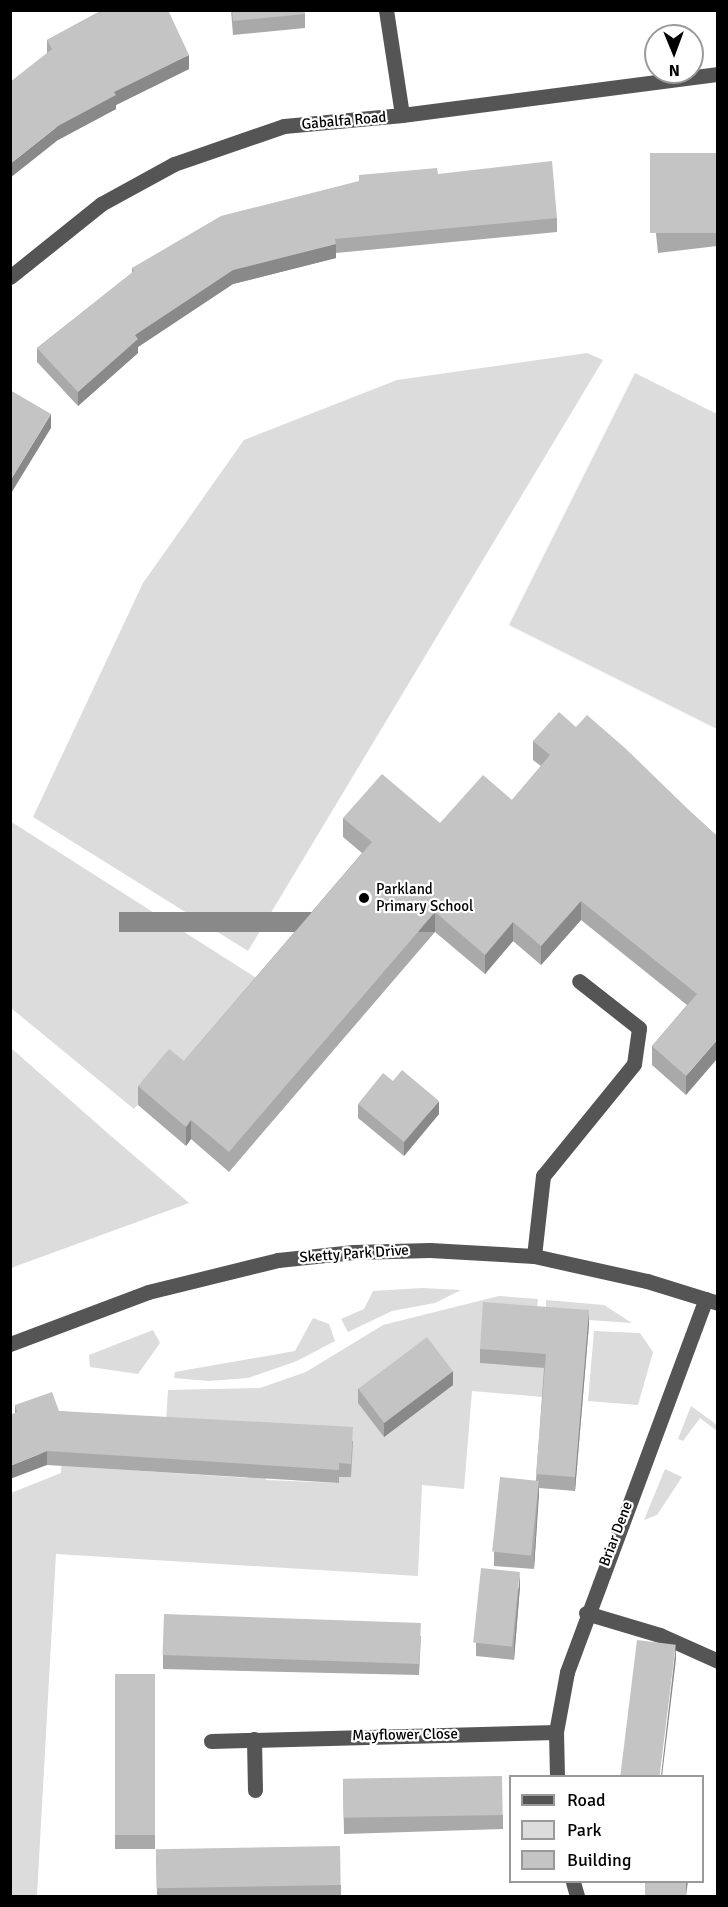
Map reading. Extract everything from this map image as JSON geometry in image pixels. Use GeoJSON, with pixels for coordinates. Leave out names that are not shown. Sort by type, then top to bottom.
{"type":"FeatureCollection","features":[{"type":"Feature","properties":{"kind":"street"},"geometry":{"type":"LineString","coordinates":[[386,10],[402,116]]}},
{"type":"Feature","properties":{"kind":"street","name":"Gabalfa Road"},"geometry":{"type":"LineString","coordinates":[[10,277],[101,204],[174,164],[284,126],[402,116],[717,74]]}},
{"type":"Feature","properties":{"kind":"street"},"geometry":{"type":"LineString","coordinates":[[534,1256],[543,1176],[634,1064],[639,1028],[579,981]]}},
{"type":"Feature","properties":{"kind":"street","name":"Sketty Park Drive"},"geometry":{"type":"LineString","coordinates":[[10,1344],[148,1293],[278,1260],[354,1252],[430,1250],[534,1256],[714,1302]]}},
{"type":"Feature","properties":{"kind":"street","name":"Briar Dene"},"geometry":{"type":"LineString","coordinates":[[557,1775],[556,1732],[567,1672],[586,1613],[714,1302]]}},
{"type":"Feature","properties":{"kind":"street"},"geometry":{"type":"LineString","coordinates":[[586,1613],[660,1635],[717,1661]]}},
{"type":"Feature","properties":{"kind":"street","name":"Mayflower Close"},"geometry":{"type":"LineString","coordinates":[[211,1741],[556,1732]]}},
{"type":"Feature","properties":{"kind":"street"},"geometry":{"type":"LineString","coordinates":[[254,1739],[255,1790]]}},
{"type":"Feature","properties":{"kind":"green space"},"geometry":{"type":"Polygon","coordinates":[[[587,353],[603,360],[248,951],[33,817],[143,583],[244,440],[397,380],[587,353]]]}},
{"type":"Feature","properties":{"kind":"green space"},"geometry":{"type":"Polygon","coordinates":[[[635,373],[717,414],[717,729],[509,625],[635,373]]]}},
{"type":"Feature","properties":{"kind":"green space"},"geometry":{"type":"Polygon","coordinates":[[[10,821],[266,984],[184,1080],[169,1068],[134,1109],[11,1008],[10,821]]]}},
{"type":"Feature","properties":{"kind":"green space"},"geometry":{"type":"Polygon","coordinates":[[[11,1048],[111,1136],[189,1203],[11,1268],[11,1048]]]}},
{"type":"Feature","properties":{"kind":"green space"},"geometry":{"type":"Polygon","coordinates":[[[422,1288],[461,1290],[435,1303],[392,1311],[348,1332],[341,1319],[364,1309],[373,1291],[422,1288]]]}},
{"type":"Feature","properties":{"kind":"green space"},"geometry":{"type":"Polygon","coordinates":[[[499,1296],[538,1299],[536,1320],[480,1362],[546,1368],[543,1397],[472,1391],[464,1489],[422,1485],[418,1576],[56,1554],[37,1896],[11,1896],[11,1493],[61,1473],[64,1424],[67,1466],[248,1478],[166,1421],[168,1390],[260,1388],[306,1372],[383,1325],[499,1296]],[[266,1468],[266,1480],[338,1483],[339,1477],[351,1477],[266,1468]]]}},
{"type":"Feature","properties":{"kind":"green space"},"geometry":{"type":"Polygon","coordinates":[[[546,1300],[604,1305],[632,1323],[546,1317],[546,1300]]]}},
{"type":"Feature","properties":{"kind":"green space"},"geometry":{"type":"Polygon","coordinates":[[[313,1318],[329,1324],[335,1341],[297,1361],[248,1378],[209,1381],[174,1378],[175,1372],[295,1351],[313,1318]]]}},
{"type":"Feature","properties":{"kind":"green space"},"geometry":{"type":"Polygon","coordinates":[[[153,1330],[160,1343],[138,1374],[90,1367],[89,1355],[153,1330]]]}},
{"type":"Feature","properties":{"kind":"green space"},"geometry":{"type":"Polygon","coordinates":[[[594,1331],[640,1333],[653,1352],[638,1405],[588,1401],[594,1331]]]}},
{"type":"Feature","properties":{"kind":"green space"},"geometry":{"type":"Polygon","coordinates":[[[691,1406],[717,1425],[717,1431],[700,1418],[683,1441],[678,1439],[691,1406]]]}},
{"type":"Feature","properties":{"kind":"green space"},"geometry":{"type":"Polygon","coordinates":[[[665,1469],[682,1477],[657,1515],[644,1520],[665,1469]]]}},
{"type":"Feature","properties":{"kind":"building"},"geometry":{"type":"Polygon","coordinates":[[[102,10],[168,10],[189,55],[114,92],[116,95],[58,126],[10,164],[10,82],[52,49],[47,40],[102,10]]]}},
{"type":"Feature","properties":{"kind":"building"},"geometry":{"type":"Polygon","coordinates":[[[232,10],[305,10],[305,14],[233,21],[232,10]]]}},
{"type":"Feature","properties":{"kind":"building"},"geometry":{"type":"Polygon","coordinates":[[[650,153],[717,153],[717,233],[650,233],[650,153]]]}},
{"type":"Feature","properties":{"kind":"building"},"geometry":{"type":"Polygon","coordinates":[[[552,161],[557,218],[335,239],[336,244],[233,270],[135,335],[138,339],[78,392],[37,348],[134,271],[132,268],[221,216],[359,181],[359,175],[437,168],[438,174],[552,161]]]}},
{"type":"Feature","properties":{"kind":"building"},"geometry":{"type":"Polygon","coordinates":[[[10,390],[51,414],[10,481],[10,390]]]}},
{"type":"Feature","properties":{"kind":"building"},"geometry":{"type":"Polygon","coordinates":[[[559,712],[576,727],[587,715],[717,836],[717,1040],[686,1076],[652,1046],[697,994],[581,901],[541,946],[513,922],[485,955],[435,912],[229,1152],[191,1120],[186,1127],[138,1086],[169,1049],[184,1061],[372,842],[343,818],[382,774],[440,823],[483,775],[512,800],[550,755],[533,741],[559,712]]]}},
{"type":"Feature","properties":{"kind":"building"},"geometry":{"type":"Polygon","coordinates":[[[402,1070],[439,1101],[404,1142],[358,1104],[383,1073],[393,1081],[402,1070]]]}},
{"type":"Feature","properties":{"kind":"building"},"geometry":{"type":"Polygon","coordinates":[[[483,1302],[589,1310],[575,1477],[536,1474],[546,1354],[480,1349],[483,1302]]]}},
{"type":"Feature","properties":{"kind":"building"},"geometry":{"type":"Polygon","coordinates":[[[427,1337],[453,1371],[384,1423],[358,1389],[427,1337]]]}},
{"type":"Feature","properties":{"kind":"building"},"geometry":{"type":"Polygon","coordinates":[[[52,1392],[59,1411],[353,1427],[351,1464],[339,1463],[339,1470],[47,1451],[10,1466],[10,1415],[17,1412],[15,1405],[52,1392]]]}},
{"type":"Feature","properties":{"kind":"building"},"geometry":{"type":"Polygon","coordinates":[[[500,1477],[539,1481],[531,1556],[492,1552],[500,1477]]]}},
{"type":"Feature","properties":{"kind":"building"},"geometry":{"type":"Polygon","coordinates":[[[481,1568],[520,1572],[512,1647],[473,1643],[481,1568]]]}},
{"type":"Feature","properties":{"kind":"building"},"geometry":{"type":"Polygon","coordinates":[[[164,1614],[421,1623],[419,1664],[163,1655],[164,1614]]]}},
{"type":"Feature","properties":{"kind":"building"},"geometry":{"type":"Polygon","coordinates":[[[637,1640],[676,1645],[660,1775],[620,1775],[637,1640]]]}},
{"type":"Feature","properties":{"kind":"building"},"geometry":{"type":"Polygon","coordinates":[[[115,1674],[155,1674],[155,1835],[115,1835],[115,1674]]]}},
{"type":"Feature","properties":{"kind":"building"},"geometry":{"type":"Polygon","coordinates":[[[502,1776],[503,1815],[344,1818],[343,1779],[502,1776]]]}},
{"type":"Feature","properties":{"kind":"building"},"geometry":{"type":"Polygon","coordinates":[[[340,1846],[341,1885],[157,1888],[156,1849],[340,1846]]]}},
{"type":"Feature","properties":{"kind":"building"},"geometry":{"type":"Polygon","coordinates":[[[645,1883],[686,1883],[686,1896],[645,1896],[645,1883]]]}},
{"type":"Feature","properties":{"kind":"place","name":"Parkland Primary School"},"geometry":{"type":"Point","coordinates":[364,898]}}]}
